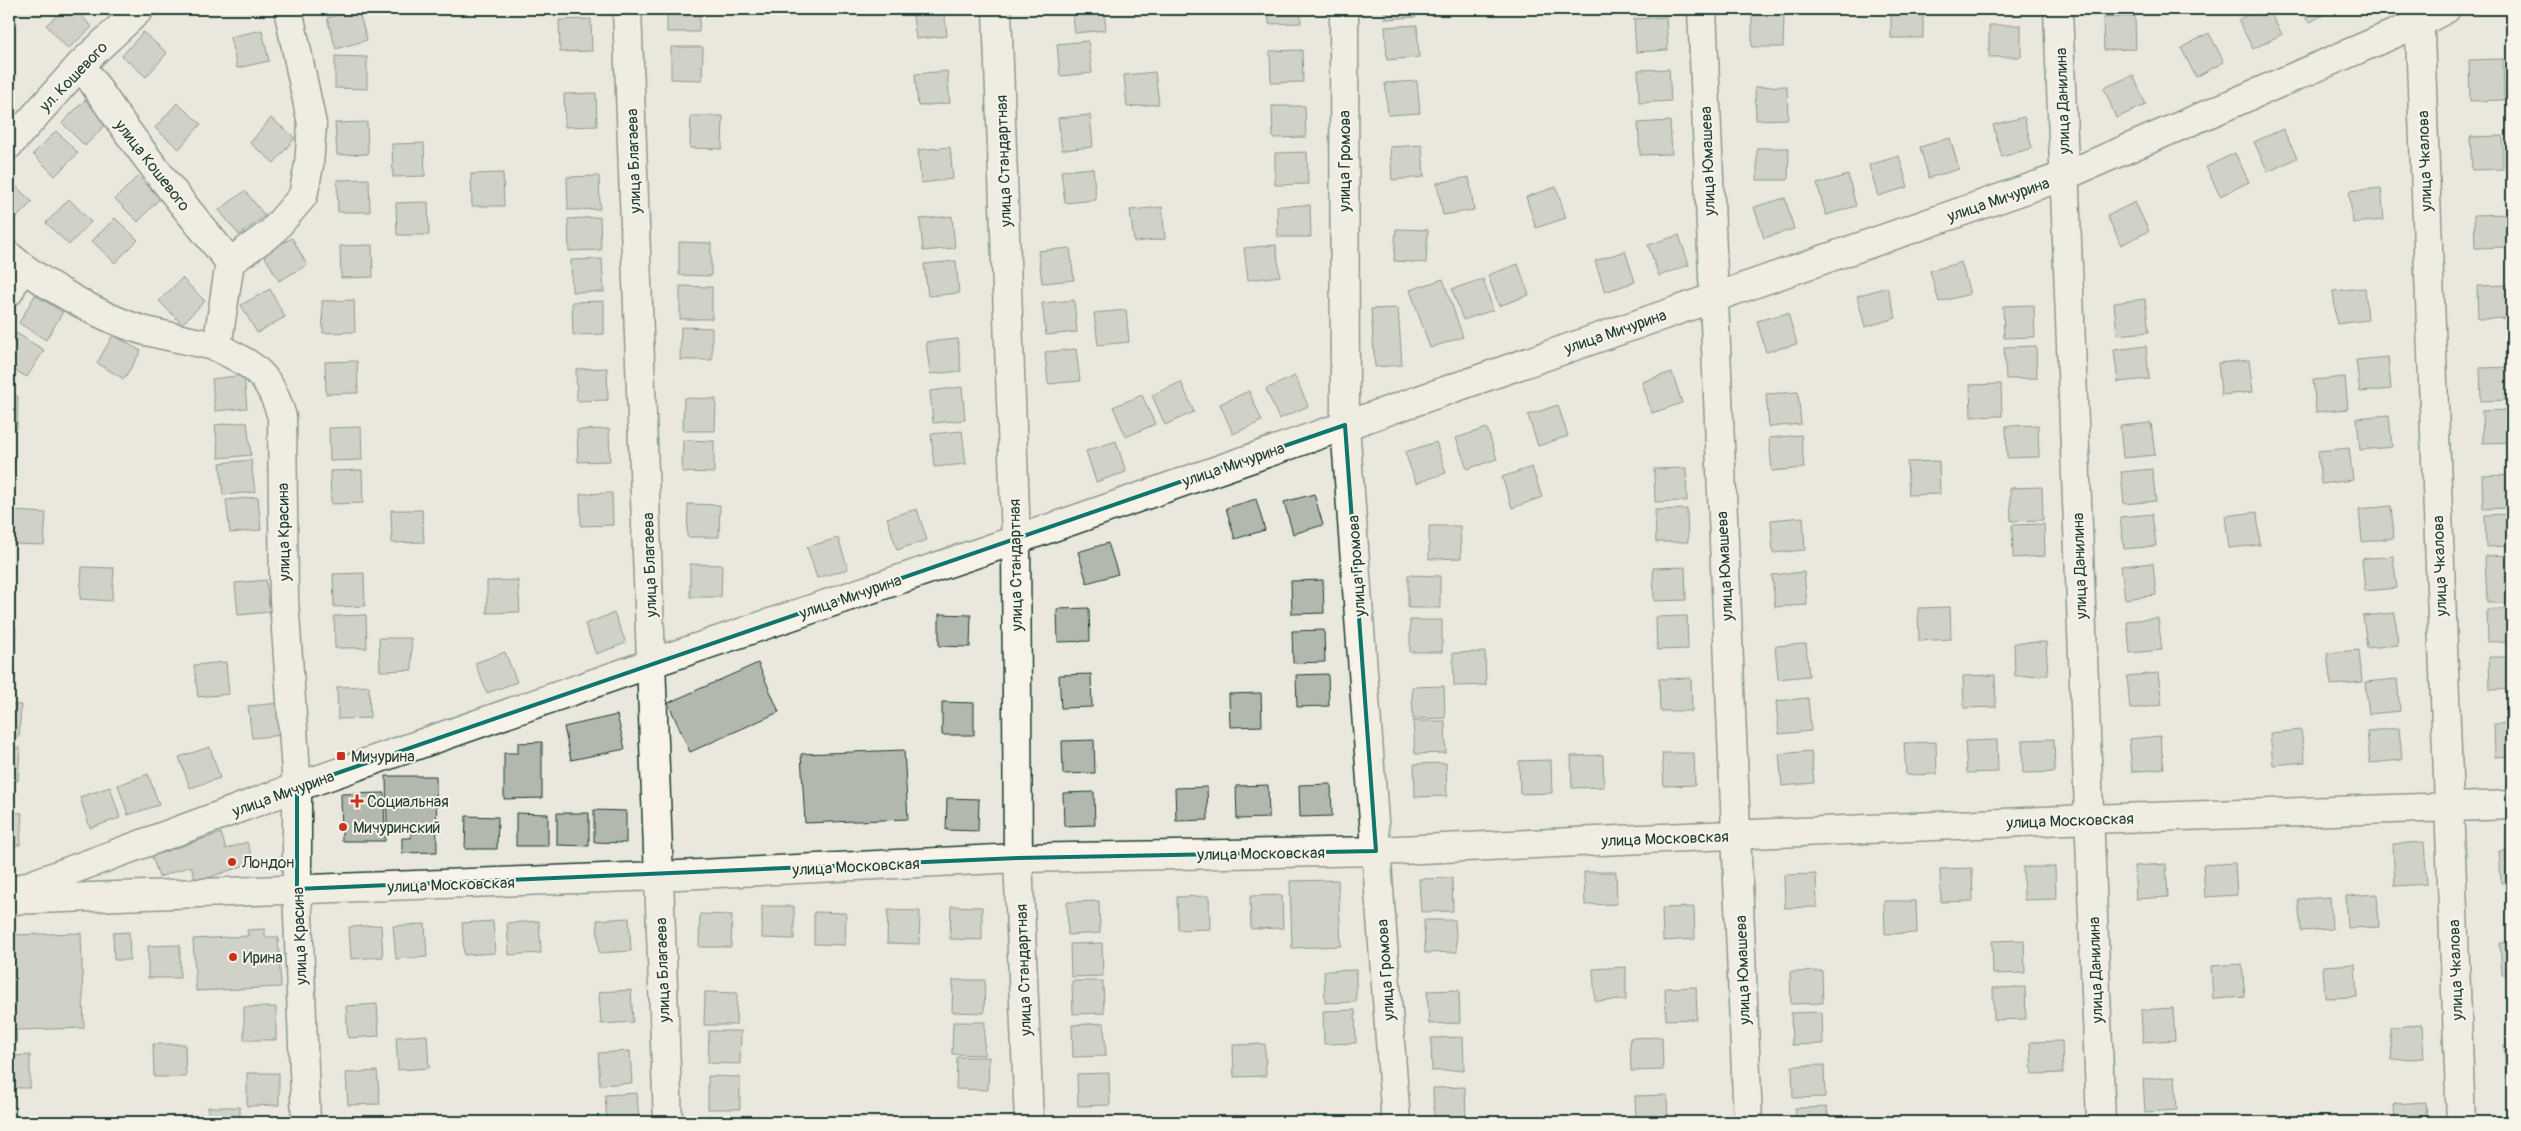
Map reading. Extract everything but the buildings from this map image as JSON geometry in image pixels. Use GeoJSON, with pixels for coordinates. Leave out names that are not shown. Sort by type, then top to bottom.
{"type":"FeatureCollection","features":[{"type":"Feature","properties":{"kind":"street","name":"ул. Кошевого"},"geometry":{"type":"LineString","coordinates":[[9,145],[81,64],[140,9]]}},
{"type":"Feature","properties":{"kind":"street"},"geometry":{"type":"LineString","coordinates":[[217,348],[230,262],[272,232],[303,196],[309,165],[312,124],[288,9]]}},
{"type":"Feature","properties":{"kind":"street","name":"улица Благаева"},"geometry":{"type":"LineString","coordinates":[[627,9],[668,1122]]}},
{"type":"Feature","properties":{"kind":"street","name":"улица Стандартная"},"geometry":{"type":"LineString","coordinates":[[997,9],[1016,540],[1018,858],[1029,1122]]}},
{"type":"Feature","properties":{"kind":"street","name":"улица Громова"},"geometry":{"type":"LineString","coordinates":[[1344,9],[1346,425],[1396,1122]]}},
{"type":"Feature","properties":{"kind":"street","name":"улица Юмашева"},"geometry":{"type":"LineString","coordinates":[[1702,9],[1712,298],[1748,1122]]}},
{"type":"Feature","properties":{"kind":"street","name":"улица Данилина"},"geometry":{"type":"LineString","coordinates":[[2058,9],[2101,1122]]}},
{"type":"Feature","properties":{"kind":"street","name":"улица Мичурина"},"geometry":{"type":"LineString","coordinates":[[9,892],[297,787],[652,663],[1016,540],[2064,176],[2419,16],[2446,9]]}},
{"type":"Feature","properties":{"kind":"street","name":"улица Чкалова"},"geometry":{"type":"LineString","coordinates":[[2419,16],[2461,1122]]}},
{"type":"Feature","properties":{"kind":"street","name":"улица Кошевого"},"geometry":{"type":"LineString","coordinates":[[81,64],[110,110],[153,168],[230,262]]}},
{"type":"Feature","properties":{"kind":"street"},"geometry":{"type":"LineString","coordinates":[[9,292],[15,261]]}},
{"type":"Feature","properties":{"kind":"street","name":"улица Красина"},"geometry":{"type":"LineString","coordinates":[[15,261],[105,316],[146,331],[217,348],[255,367],[275,395],[282,417],[284,600],[297,787],[297,890],[306,1122]]}},
{"type":"Feature","properties":{"kind":"street","name":"улица Московская"},"geometry":{"type":"LineString","coordinates":[[9,900],[658,876],[1018,858],[1376,851],[2089,819],[2512,804]]}},
{"type":"Feature","properties":{"kind":"highlighted area"},"geometry":{"type":"Polygon","coordinates":[[[1345,425],[1376,851],[1018,858],[297,889],[297,787],[1345,425]]]}},
{"type":"Feature","properties":{"kind":"place","name":"Мичурина"},"geometry":{"type":"Point","coordinates":[341,756]}},
{"type":"Feature","properties":{"kind":"place","name":"Социальная"},"geometry":{"type":"Point","coordinates":[357,801]}},
{"type":"Feature","properties":{"kind":"place","name":"Мичуринский"},"geometry":{"type":"Point","coordinates":[343,827]}},
{"type":"Feature","properties":{"kind":"place","name":"Лондон"},"geometry":{"type":"Point","coordinates":[232,862]}},
{"type":"Feature","properties":{"kind":"place","name":"Ирина"},"geometry":{"type":"Point","coordinates":[233,957]}}]}
